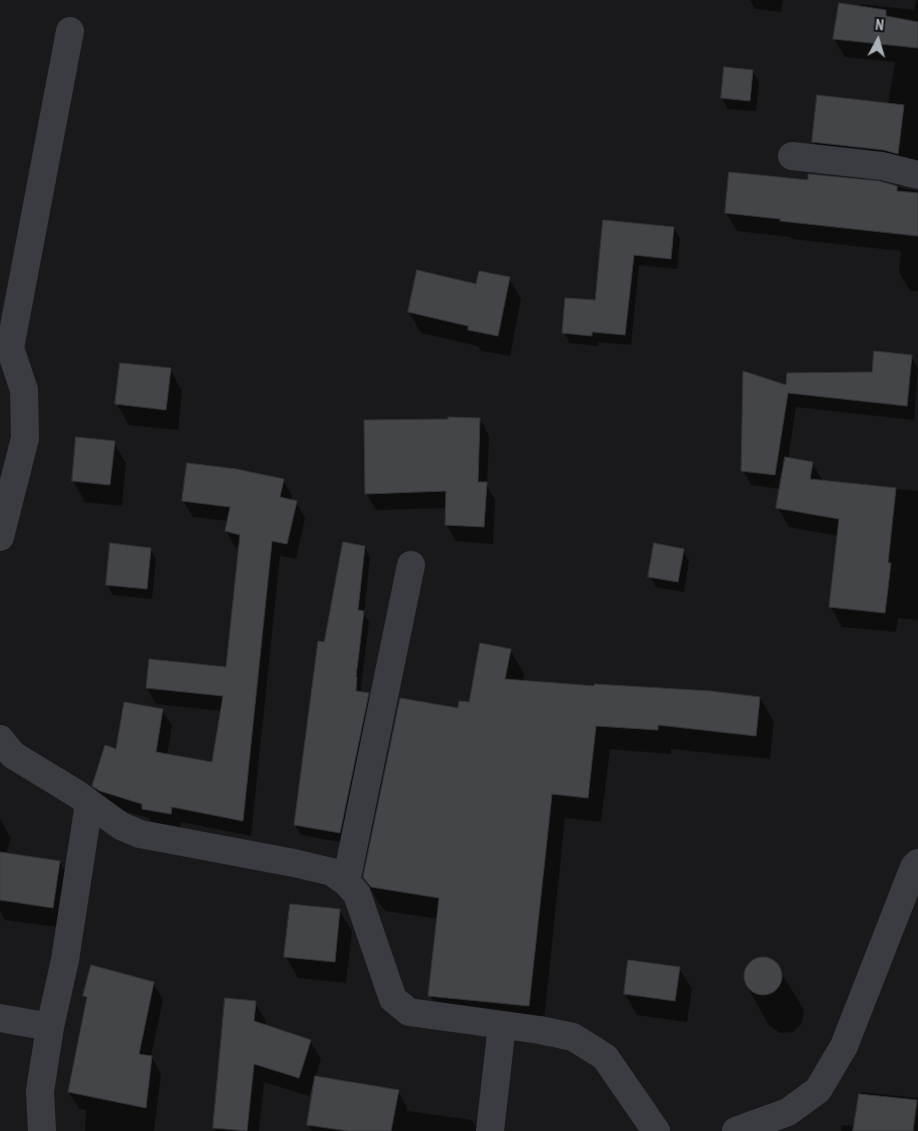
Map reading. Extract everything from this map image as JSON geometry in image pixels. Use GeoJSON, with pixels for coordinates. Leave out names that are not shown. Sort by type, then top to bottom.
{"type":"FeatureCollection","features":[{"type":"Feature","properties":{"kind":"street"},"geometry":{"type":"LineString","coordinates":[[0,537],[25,438],[24,390],[5,345],[70,31]]}},
{"type":"Feature","properties":{"kind":"street"},"geometry":{"type":"LineString","coordinates":[[792,156],[882,166],[918,175]]}},
{"type":"Feature","properties":{"kind":"street"},"geometry":{"type":"LineString","coordinates":[[346,882],[411,565]]}},
{"type":"Feature","properties":{"kind":"street"},"geometry":{"type":"LineString","coordinates":[[0,739],[13,755],[89,803],[121,826],[140,834],[332,872],[358,894],[393,999],[398,1004],[409,1012],[573,1037],[605,1057],[656,1131]]}},
{"type":"Feature","properties":{"kind":"street"},"geometry":{"type":"LineString","coordinates":[[42,1131],[40,1091],[50,1027],[64,960],[89,803]]}},
{"type":"Feature","properties":{"kind":"street"},"geometry":{"type":"LineString","coordinates":[[736,1131],[788,1112],[818,1090],[844,1046],[914,867],[918,863]]}},
{"type":"Feature","properties":{"kind":"street"},"geometry":{"type":"LineString","coordinates":[[0,1018],[50,1027]]}},
{"type":"Feature","properties":{"kind":"street"},"geometry":{"type":"LineString","coordinates":[[490,1131],[502,1025]]}},
{"type":"Feature","properties":{"kind":"building"},"geometry":{"type":"Polygon","coordinates":[[[839,3],[886,10],[886,16],[918,22],[918,48],[833,39],[839,3]]]}},
{"type":"Feature","properties":{"kind":"building"},"geometry":{"type":"Polygon","coordinates":[[[724,67],[753,70],[750,101],[721,98],[724,67]]]}},
{"type":"Feature","properties":{"kind":"building"},"geometry":{"type":"Polygon","coordinates":[[[817,95],[904,105],[898,154],[884,150],[812,142],[817,95]]]}},
{"type":"Feature","properties":{"kind":"building"},"geometry":{"type":"Polygon","coordinates":[[[729,172],[808,180],[808,174],[879,181],[897,186],[897,191],[918,193],[918,236],[725,213],[729,172]]]}},
{"type":"Feature","properties":{"kind":"building"},"geometry":{"type":"Polygon","coordinates":[[[603,220],[674,227],[671,259],[634,255],[625,335],[592,332],[592,336],[562,333],[565,298],[595,300],[603,220]]]}},
{"type":"Feature","properties":{"kind":"building"},"geometry":{"type":"Polygon","coordinates":[[[417,270],[476,284],[479,271],[510,277],[498,336],[468,330],[468,326],[408,312],[417,270]]]}},
{"type":"Feature","properties":{"kind":"building"},"geometry":{"type":"Polygon","coordinates":[[[874,351],[912,355],[907,406],[788,393],[775,475],[741,471],[743,371],[786,385],[787,373],[872,372],[874,351]]]}},
{"type":"Feature","properties":{"kind":"building"},"geometry":{"type":"Polygon","coordinates":[[[120,363],[171,368],[166,410],[115,404],[120,363]]]}},
{"type":"Feature","properties":{"kind":"building"},"geometry":{"type":"Polygon","coordinates":[[[448,417],[480,418],[478,482],[487,482],[484,527],[445,525],[446,491],[365,494],[364,420],[448,419],[448,417]]]}},
{"type":"Feature","properties":{"kind":"building"},"geometry":{"type":"Polygon","coordinates":[[[76,437],[115,441],[110,485],[72,481],[76,437]]]}},
{"type":"Feature","properties":{"kind":"building"},"geometry":{"type":"Polygon","coordinates":[[[785,457],[813,462],[810,479],[896,488],[888,563],[891,563],[885,613],[829,607],[839,519],[776,508],[785,457]]]}},
{"type":"Feature","properties":{"kind":"building"},"geometry":{"type":"Polygon","coordinates":[[[187,463],[236,469],[284,479],[280,497],[297,501],[287,544],[272,541],[243,821],[172,807],[171,814],[142,809],[142,804],[100,791],[92,786],[105,745],[116,749],[124,702],[163,709],[156,752],[212,762],[223,696],[146,688],[149,659],[226,667],[240,535],[225,531],[230,507],[182,501],[187,463]]]}},
{"type":"Feature","properties":{"kind":"building"},"geometry":{"type":"Polygon","coordinates":[[[343,542],[365,546],[358,610],[364,611],[356,691],[369,693],[340,833],[294,825],[318,641],[324,642],[343,542]]]}},
{"type":"Feature","properties":{"kind":"building"},"geometry":{"type":"Polygon","coordinates":[[[110,543],[151,548],[147,589],[106,585],[110,543]]]}},
{"type":"Feature","properties":{"kind":"building"},"geometry":{"type":"Polygon","coordinates":[[[654,543],[684,549],[678,582],[648,577],[654,543]]]}},
{"type":"Feature","properties":{"kind":"building"},"geometry":{"type":"Polygon","coordinates":[[[480,643],[511,649],[505,679],[594,686],[594,684],[710,691],[760,697],[756,736],[658,725],[658,730],[596,726],[588,798],[552,794],[529,1006],[428,996],[439,898],[371,887],[363,877],[400,698],[458,708],[459,701],[469,702],[480,643]]]}},
{"type":"Feature","properties":{"kind":"building"},"geometry":{"type":"Polygon","coordinates":[[[0,852],[60,861],[53,908],[0,900],[0,852]]]}},
{"type":"Feature","properties":{"kind":"building"},"geometry":{"type":"Polygon","coordinates":[[[290,904],[340,909],[335,962],[284,957],[290,904]]]}},
{"type":"Feature","properties":{"kind":"building"},"geometry":{"type":"Polygon","coordinates":[[[763,957],[777,962],[782,976],[777,990],[763,995],[749,990],[744,976],[749,962],[763,957]]]}},
{"type":"Feature","properties":{"kind":"building"},"geometry":{"type":"Polygon","coordinates":[[[628,960],[680,967],[675,1001],[624,994],[628,960]]]}},
{"type":"Feature","properties":{"kind":"building"},"geometry":{"type":"Polygon","coordinates":[[[91,965],[154,982],[139,1054],[152,1056],[146,1108],[68,1092],[87,997],[83,996],[91,965]]]}},
{"type":"Feature","properties":{"kind":"building"},"geometry":{"type":"Polygon","coordinates":[[[225,998],[256,1001],[254,1021],[311,1040],[299,1078],[254,1064],[247,1131],[213,1128],[225,998]]]}},
{"type":"Feature","properties":{"kind":"building"},"geometry":{"type":"Polygon","coordinates":[[[315,1076],[399,1090],[391,1131],[348,1131],[307,1125],[315,1076]]]}},
{"type":"Feature","properties":{"kind":"building"},"geometry":{"type":"Polygon","coordinates":[[[859,1094],[917,1100],[913,1131],[853,1131],[859,1094]]]}}]}
